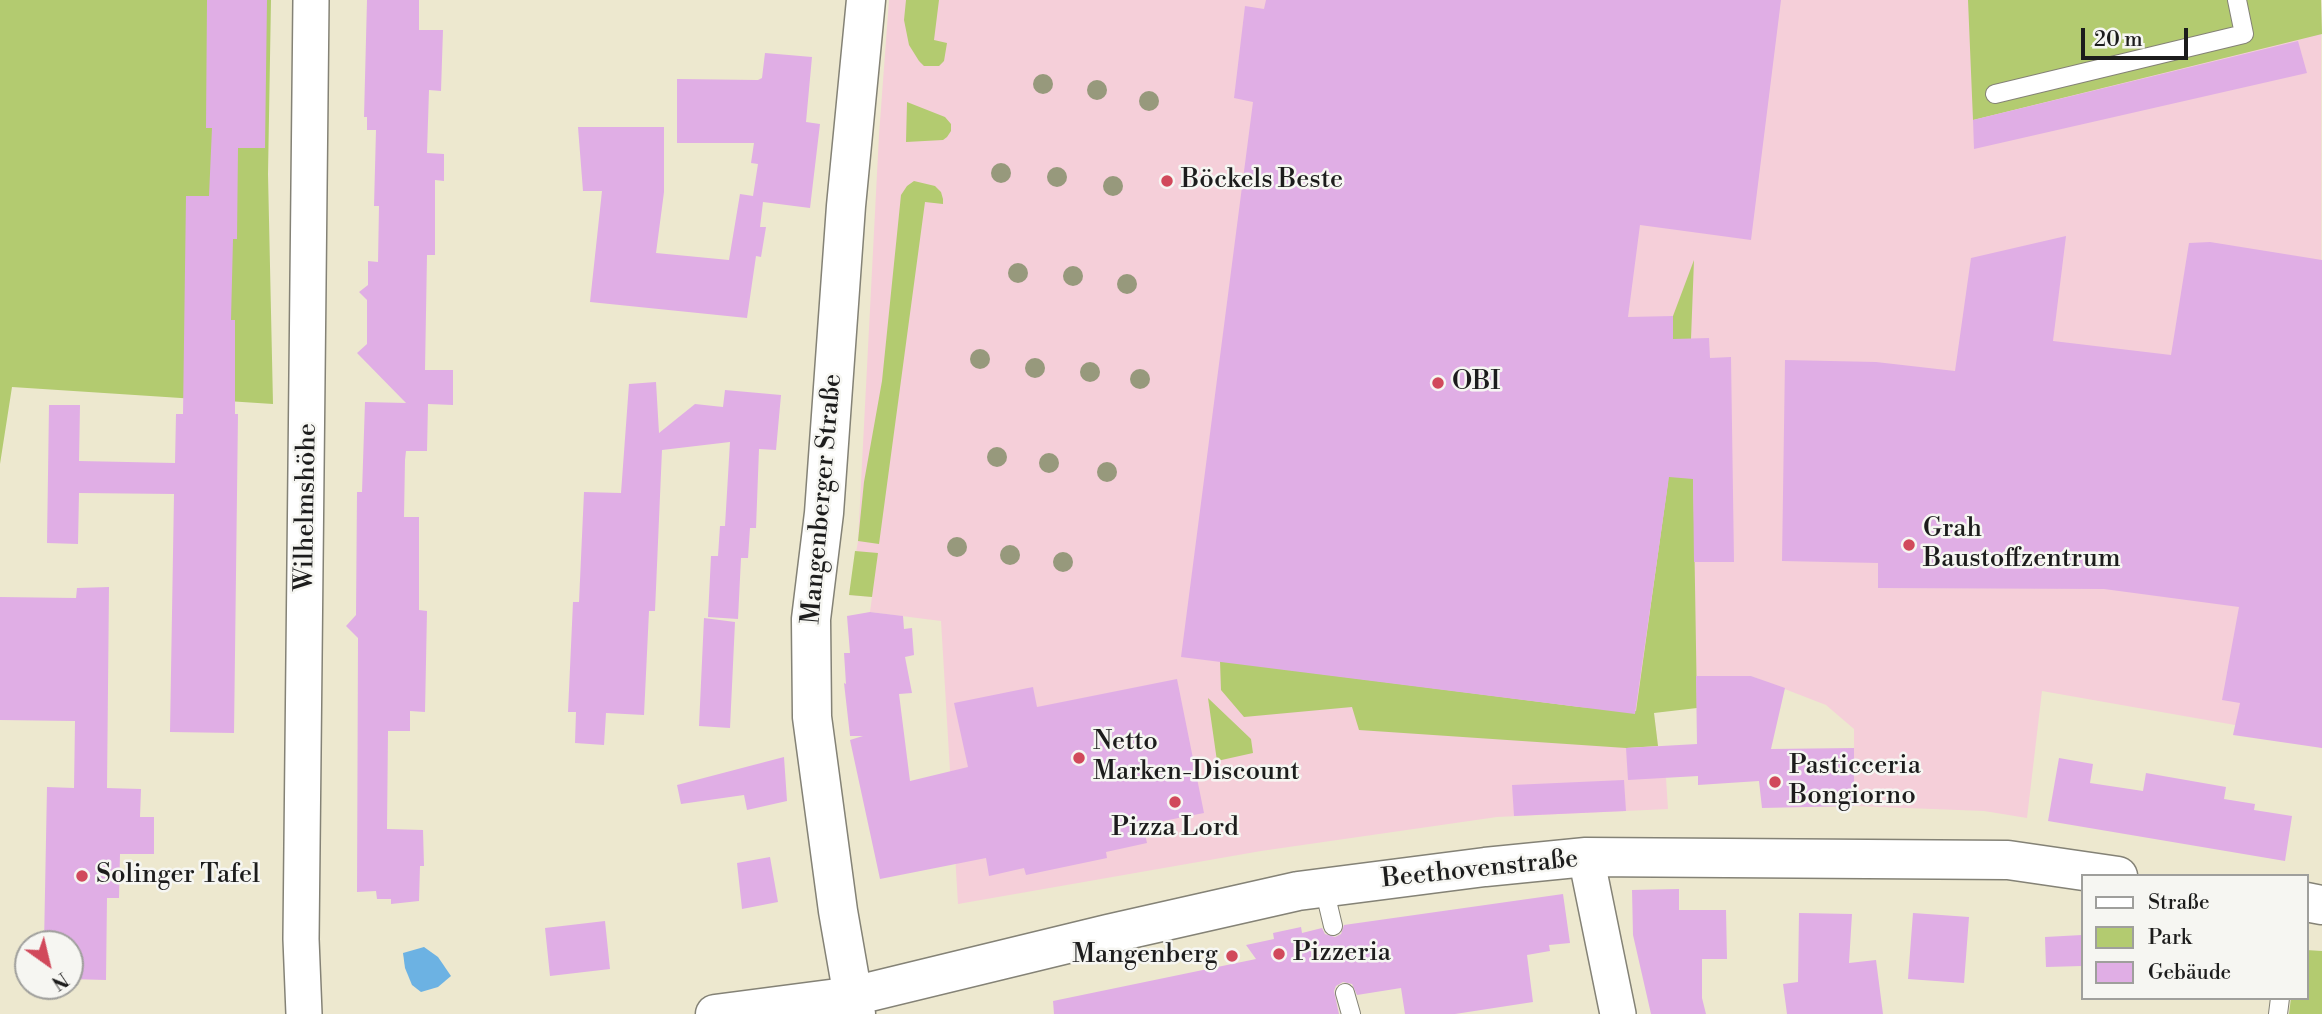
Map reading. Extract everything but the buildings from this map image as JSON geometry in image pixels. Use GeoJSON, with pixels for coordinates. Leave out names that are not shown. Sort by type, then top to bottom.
{"type":"FeatureCollection","features":[{"type":"Feature","properties":{"kind":"main road","name":"Mangenberger Straße"},"geometry":{"type":"LineString","coordinates":[[854,1005],[838,911],[812,717],[811,619],[824,513],[846,206],[866,0]]}},
{"type":"Feature","properties":{"kind":"main road","name":"Beethovenstraße"},"geometry":{"type":"LineString","coordinates":[[715,1014],[854,1005],[1108,934],[1298,891],[1485,867],[1586,857],[2008,860],[2104,874]]}},
{"type":"Feature","properties":{"kind":"street","name":"Wilhelmshöhe"},"geometry":{"type":"LineString","coordinates":[[304,1014],[301,939],[311,0]]}},
{"type":"Feature","properties":{"kind":"street"},"geometry":{"type":"LineString","coordinates":[[1586,857],[1618,1014]]}},
{"type":"Feature","properties":{"kind":"lane"},"geometry":{"type":"LineString","coordinates":[[1995,94],[2244,34],[2237,0]]}},
{"type":"Feature","properties":{"kind":"lane"},"geometry":{"type":"LineString","coordinates":[[1324,888],[1333,926]]}},
{"type":"Feature","properties":{"kind":"lane"},"geometry":{"type":"LineString","coordinates":[[1345,993],[1350,1014]]}},
{"type":"Feature","properties":{"kind":"shaded area"},"geometry":{"type":"Polygon","coordinates":[[[889,0],[2321,0],[2322,748],[2235,725],[2042,691],[2027,818],[1984,811],[1854,806],[1854,729],[1826,705],[1751,676],[1696,676],[1654,713],[1662,778],[1666,778],[1668,809],[1497,817],[1261,851],[958,904],[941,621],[870,612],[872,597],[849,595],[858,541],[879,135],[889,0]]]}},
{"type":"Feature","properties":{"kind":"green space"},"geometry":{"type":"Polygon","coordinates":[[[0,0],[271,0],[268,174],[273,404],[12,387],[0,464],[0,0]]]}},
{"type":"Feature","properties":{"kind":"green space"},"geometry":{"type":"Polygon","coordinates":[[[906,0],[939,0],[934,40],[947,43],[944,61],[939,66],[924,66],[909,45],[904,20],[906,0]]]}},
{"type":"Feature","properties":{"kind":"green space"},"geometry":{"type":"Polygon","coordinates":[[[1968,0],[2321,0],[2322,34],[1973,120],[1968,0]]]}},
{"type":"Feature","properties":{"kind":"green space"},"geometry":{"type":"Polygon","coordinates":[[[907,102],[945,117],[951,124],[947,137],[943,140],[906,142],[907,102]]]}},
{"type":"Feature","properties":{"kind":"green space"},"geometry":{"type":"Polygon","coordinates":[[[914,181],[935,186],[941,192],[943,204],[925,202],[879,544],[858,541],[864,482],[882,381],[901,195],[914,181]]]}},
{"type":"Feature","properties":{"kind":"green space"},"geometry":{"type":"Polygon","coordinates":[[[1694,260],[1691,339],[1697,708],[1654,713],[1658,746],[1626,748],[1359,730],[1352,707],[1244,717],[1221,690],[1220,661],[1580,707],[1636,711],[1668,482],[1673,316],[1694,260]]]}},
{"type":"Feature","properties":{"kind":"green space"},"geometry":{"type":"Polygon","coordinates":[[[855,551],[878,553],[872,597],[849,595],[855,551]]]}},
{"type":"Feature","properties":{"kind":"green space"},"geometry":{"type":"Polygon","coordinates":[[[1208,698],[1251,739],[1253,753],[1217,761],[1208,698]]]}},
{"type":"Feature","properties":{"kind":"green space"},"geometry":{"type":"Polygon","coordinates":[[[2308,950],[2322,951],[2322,1014],[2289,1014],[2291,1000],[2308,1000],[2308,950]]]}},
{"type":"Feature","properties":{"kind":"water"},"geometry":{"type":"Polygon","coordinates":[[[424,947],[438,957],[451,976],[438,987],[421,992],[412,985],[405,968],[403,953],[424,947]]]}},
{"type":"Feature","properties":{"kind":"place","name":"Böckels Beste"},"geometry":{"type":"Point","coordinates":[1167,181]}},
{"type":"Feature","properties":{"kind":"place","name":"OBI"},"geometry":{"type":"Point","coordinates":[1438,383]}},
{"type":"Feature","properties":{"kind":"place","name":"Grah Baustoffzentrum"},"geometry":{"type":"Point","coordinates":[1909,545]}},
{"type":"Feature","properties":{"kind":"place","name":"Netto Marken-Discount"},"geometry":{"type":"Point","coordinates":[1079,758]}},
{"type":"Feature","properties":{"kind":"place","name":"Pasticceria Bongiorno"},"geometry":{"type":"Point","coordinates":[1775,782]}},
{"type":"Feature","properties":{"kind":"place","name":"Pizza Lord"},"geometry":{"type":"Point","coordinates":[1175,802]}},
{"type":"Feature","properties":{"kind":"place","name":"Solinger Tafel"},"geometry":{"type":"Point","coordinates":[82,876]}},
{"type":"Feature","properties":{"kind":"place","name":"Pizzeria"},"geometry":{"type":"Point","coordinates":[1279,954]}},
{"type":"Feature","properties":{"kind":"place","name":"Mangenberg"},"geometry":{"type":"Point","coordinates":[1232,956]}}]}
